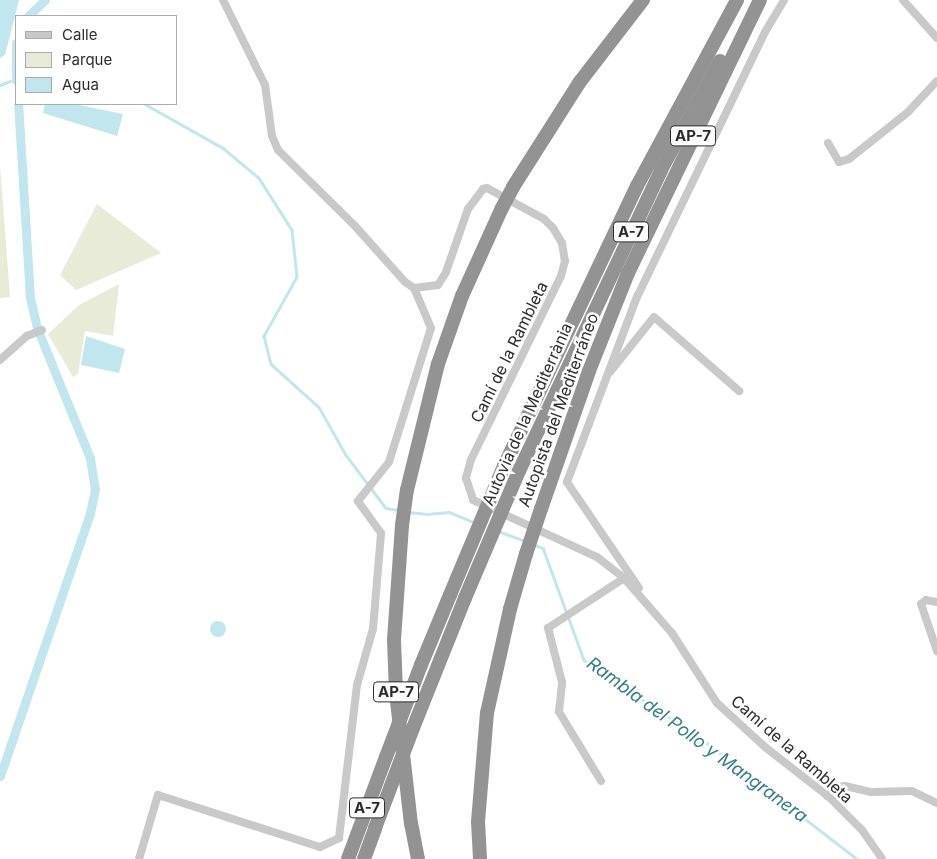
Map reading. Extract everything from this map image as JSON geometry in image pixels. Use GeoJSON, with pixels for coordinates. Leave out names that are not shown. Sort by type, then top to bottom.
{"type":"FeatureCollection","features":[{"type":"Feature","properties":{"kind":"highway","name":"AP-7"},"geometry":{"type":"LineString","coordinates":[[418,859],[411,824],[396,692],[394,640],[402,524],[407,490],[438,364],[462,296],[502,208],[580,83],[642,0]]}},
{"type":"Feature","properties":{"kind":"highway","name":"Autovia de la Mediterrània"},"geometry":{"type":"LineString","coordinates":[[348,859],[421,665],[504,466],[637,186],[737,0]]}},
{"type":"Feature","properties":{"kind":"highway","name":"Autovia de la Mediterrània"},"geometry":{"type":"LineString","coordinates":[[364,859],[413,728],[519,471],[661,170],[756,0]]}},
{"type":"Feature","properties":{"kind":"highway","name":"Autopista del Mediterráneo"},"geometry":{"type":"LineString","coordinates":[[480,859],[478,822],[487,713],[510,609],[526,554],[589,370],[628,273],[760,0]]}},
{"type":"Feature","properties":{"kind":"street"},"geometry":{"type":"LineString","coordinates":[[139,859],[158,795],[320,847],[339,838],[357,685],[373,629],[381,533],[358,500],[390,462],[431,328],[414,288],[405,282],[355,226],[278,150],[272,136],[265,85],[223,0]]}},
{"type":"Feature","properties":{"kind":"street"},"geometry":{"type":"LineString","coordinates":[[651,605],[567,482],[637,297],[765,32],[784,0]]}},
{"type":"Feature","properties":{"kind":"street"},"geometry":{"type":"LineString","coordinates":[[904,0],[937,38]]}},
{"type":"Feature","properties":{"kind":"street"},"geometry":{"type":"LineString","coordinates":[[828,143],[839,162],[848,159],[908,112],[937,81]]}},
{"type":"Feature","properties":{"kind":"street","name":"Camí de la Rambleta"},"geometry":{"type":"LineString","coordinates":[[414,288],[438,285],[446,272],[468,209],[483,189],[487,188],[554,228],[562,244],[565,261],[561,276],[471,460],[466,478],[468,490],[479,504],[597,557],[624,578],[651,605],[717,703],[765,747],[827,796],[862,830],[882,859]]}},
{"type":"Feature","properties":{"kind":"street"},"geometry":{"type":"LineString","coordinates":[[606,378],[654,317],[739,391]]}},
{"type":"Feature","properties":{"kind":"street"},"geometry":{"type":"LineString","coordinates":[[0,360],[38,331]]}},
{"type":"Feature","properties":{"kind":"street"},"geometry":{"type":"LineString","coordinates":[[601,781],[559,712],[562,682],[548,628],[624,578]]}},
{"type":"Feature","properties":{"kind":"street"},"geometry":{"type":"LineString","coordinates":[[937,602],[926,600],[921,604],[937,651]]}},
{"type":"Feature","properties":{"kind":"street"},"geometry":{"type":"LineString","coordinates":[[827,796],[836,788],[845,786],[871,792],[912,790],[937,803]]}},
{"type":"Feature","properties":{"kind":"green space"},"geometry":{"type":"Polygon","coordinates":[[[0,165],[10,297],[0,298],[0,165]]]}},
{"type":"Feature","properties":{"kind":"green space"},"geometry":{"type":"Polygon","coordinates":[[[97,204],[161,253],[76,290],[60,275],[97,204]]]}},
{"type":"Feature","properties":{"kind":"green space"},"geometry":{"type":"Polygon","coordinates":[[[119,284],[113,336],[85,331],[78,374],[73,377],[48,334],[79,305],[119,284]]]}},
{"type":"Feature","properties":{"kind":"water"},"geometry":{"type":"Polygon","coordinates":[[[0,0],[19,0],[5,55],[0,58],[0,0]]]}},
{"type":"Feature","properties":{"kind":"water"},"geometry":{"type":"Polygon","coordinates":[[[45,105],[79,105],[123,114],[117,136],[43,113],[45,105]]]}},
{"type":"Feature","properties":{"kind":"water"},"geometry":{"type":"Polygon","coordinates":[[[86,336],[125,349],[119,373],[81,365],[86,336]]]}},
{"type":"Feature","properties":{"kind":"water"},"geometry":{"type":"Polygon","coordinates":[[[218,621],[226,629],[218,637],[210,629],[218,621]]]}},
{"type":"Feature","properties":{"kind":"waterway"},"geometry":{"type":"LineString","coordinates":[[29,15],[45,0]]}},
{"type":"Feature","properties":{"kind":"waterway","name":"Rambla del Pollo y Mangranera"},"geometry":{"type":"LineString","coordinates":[[0,85],[15,79]]}},
{"type":"Feature","properties":{"kind":"waterway"},"geometry":{"type":"LineString","coordinates":[[0,776],[90,513],[95,490],[90,458],[37,328],[30,298],[18,105]]}},
{"type":"Feature","properties":{"kind":"waterway","name":"Rambla del Pollo y Mangranera"},"geometry":{"type":"LineString","coordinates":[[147,105],[223,148],[259,178],[292,230],[297,277],[264,336],[271,364],[319,407],[346,455],[386,508],[399,510]]}},
{"type":"Feature","properties":{"kind":"waterway","name":"Rambla del Pollo y Mangranera"},"geometry":{"type":"LineString","coordinates":[[409,512],[427,514],[449,512],[476,523]]}},
{"type":"Feature","properties":{"kind":"waterway","name":"Rambla del Pollo y Mangranera"},"geometry":{"type":"LineString","coordinates":[[498,531],[525,541]]}},
{"type":"Feature","properties":{"kind":"waterway","name":"Rambla del Pollo y Mangranera"},"geometry":{"type":"LineString","coordinates":[[535,545],[543,548],[584,660],[707,743],[857,859]]}}]}
